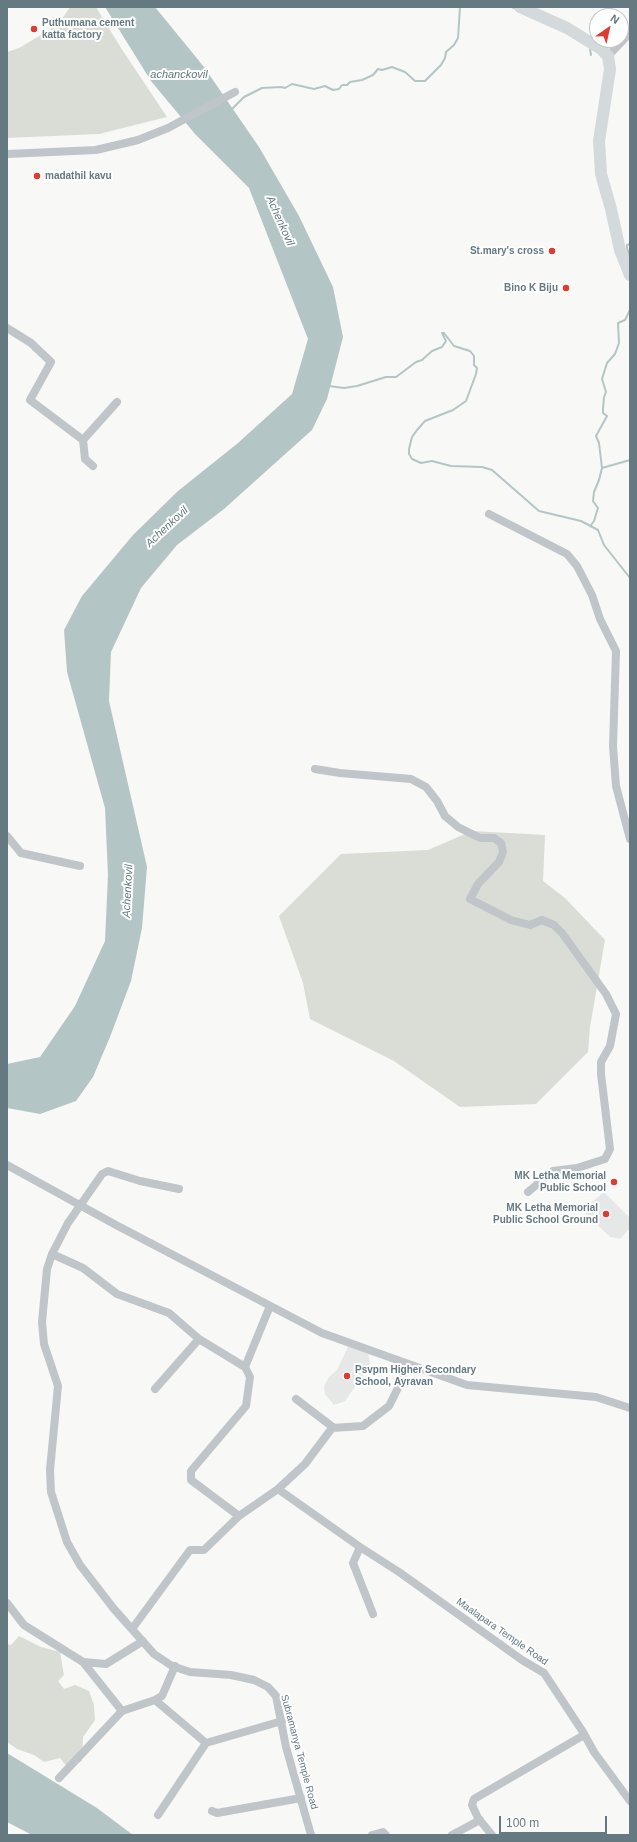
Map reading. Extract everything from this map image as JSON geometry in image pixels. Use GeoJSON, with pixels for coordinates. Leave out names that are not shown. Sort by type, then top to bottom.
{"type":"FeatureCollection","features":[{"type":"Feature","properties":{"kind":"main road"},"geometry":{"type":"LineString","coordinates":[[520,7],[567,28],[601,49],[608,56],[610,69],[598,141],[601,174],[611,209],[620,250],[630,275]]}},
{"type":"Feature","properties":{"kind":"street"},"geometry":{"type":"LineString","coordinates":[[608,56],[630,33]]}},
{"type":"Feature","properties":{"kind":"street"},"geometry":{"type":"LineString","coordinates":[[7,154],[96,150],[138,140],[168,128],[235,92]]}},
{"type":"Feature","properties":{"kind":"street"},"geometry":{"type":"LineString","coordinates":[[7,328],[30,343],[52,362],[30,400],[83,440],[85,459],[93,466]]}},
{"type":"Feature","properties":{"kind":"street"},"geometry":{"type":"LineString","coordinates":[[83,440],[117,402]]}},
{"type":"Feature","properties":{"kind":"street"},"geometry":{"type":"LineString","coordinates":[[489,514],[567,554],[577,566],[592,595],[600,619],[616,651],[612,746],[616,786],[630,839]]}},
{"type":"Feature","properties":{"kind":"street"},"geometry":{"type":"LineString","coordinates":[[315,769],[340,773],[411,779],[426,787],[437,801],[445,816],[458,827],[480,838],[494,838],[501,843],[503,852],[499,862],[478,884],[470,899],[511,920],[530,925],[542,920],[554,925],[562,933],[606,994],[616,1014],[610,1046],[601,1062],[601,1074],[610,1149],[605,1159],[577,1168],[553,1171],[528,1192]]}},
{"type":"Feature","properties":{"kind":"street"},"geometry":{"type":"LineString","coordinates":[[7,836],[21,853],[80,866]]}},
{"type":"Feature","properties":{"kind":"street"},"geometry":{"type":"LineString","coordinates":[[7,1165],[322,1333],[467,1384],[596,1397],[630,1408]]}},
{"type":"Feature","properties":{"kind":"street","name":"Subramanya Temple Road"},"geometry":{"type":"LineString","coordinates":[[179,1190],[140,1181],[108,1171],[102,1174],[68,1223],[52,1254],[47,1269],[42,1322],[44,1344],[58,1386],[50,1470],[51,1492],[67,1542],[80,1565],[154,1654],[175,1666],[190,1672],[231,1675],[263,1684],[276,1696],[286,1747],[311,1835]]}},
{"type":"Feature","properties":{"kind":"street"},"geometry":{"type":"LineString","coordinates":[[52,1254],[83,1268],[117,1294],[169,1314],[200,1339],[245,1367],[250,1377],[246,1406],[191,1471],[191,1480],[239,1516]]}},
{"type":"Feature","properties":{"kind":"street"},"geometry":{"type":"LineString","coordinates":[[245,1367],[270,1306]]}},
{"type":"Feature","properties":{"kind":"street"},"geometry":{"type":"LineString","coordinates":[[154,1389],[200,1339]]}},
{"type":"Feature","properties":{"kind":"street"},"geometry":{"type":"LineString","coordinates":[[132,1628],[190,1550],[204,1550],[239,1516],[278,1489],[305,1464],[332,1428],[363,1426],[389,1406],[400,1384],[406,1363]]}},
{"type":"Feature","properties":{"kind":"street"},"geometry":{"type":"LineString","coordinates":[[296,1399],[334,1428]]}},
{"type":"Feature","properties":{"kind":"street","name":"Maalapara Temple Road"},"geometry":{"type":"LineString","coordinates":[[278,1489],[360,1547],[400,1572],[522,1660],[544,1673],[594,1752],[630,1801]]}},
{"type":"Feature","properties":{"kind":"street"},"geometry":{"type":"LineString","coordinates":[[360,1547],[353,1563],[373,1614]]}},
{"type":"Feature","properties":{"kind":"street"},"geometry":{"type":"LineString","coordinates":[[7,1603],[24,1625],[83,1662],[122,1711]]}},
{"type":"Feature","properties":{"kind":"street"},"geometry":{"type":"LineString","coordinates":[[83,1662],[106,1664],[143,1641]]}},
{"type":"Feature","properties":{"kind":"street"},"geometry":{"type":"LineString","coordinates":[[59,1778],[122,1711],[155,1700],[162,1696],[175,1666]]}},
{"type":"Feature","properties":{"kind":"street"},"geometry":{"type":"LineString","coordinates":[[155,1700],[206,1742]]}},
{"type":"Feature","properties":{"kind":"street"},"geometry":{"type":"LineString","coordinates":[[158,1815],[206,1742],[282,1721]]}},
{"type":"Feature","properties":{"kind":"street"},"geometry":{"type":"LineString","coordinates":[[492,1835],[480,1820],[472,1805],[474,1799],[584,1734]]}},
{"type":"Feature","properties":{"kind":"street"},"geometry":{"type":"LineString","coordinates":[[212,1811],[217,1813],[301,1798]]}},
{"type":"Feature","properties":{"kind":"street"},"geometry":{"type":"LineString","coordinates":[[452,1835],[480,1820]]}},
{"type":"Feature","properties":{"kind":"street"},"geometry":{"type":"LineString","coordinates":[[372,1835],[383,1832],[386,1835]]}},
{"type":"Feature","properties":{"kind":"shaded area"},"geometry":{"type":"Polygon","coordinates":[[[70,7],[96,7],[121,48],[167,117],[99,134],[7,138],[7,52],[19,48],[58,25],[70,7]]]}},
{"type":"Feature","properties":{"kind":"shaded area"},"geometry":{"type":"Polygon","coordinates":[[[472,831],[545,835],[543,881],[565,898],[605,940],[590,1027],[588,1052],[536,1104],[460,1107],[394,1061],[310,1019],[303,983],[279,916],[341,854],[428,850],[472,831]]]}},
{"type":"Feature","properties":{"kind":"shaded area","name":"MK Letha Memorial Public School Ground"},"geometry":{"type":"Polygon","coordinates":[[[604,1192],[630,1218],[630,1228],[620,1239],[610,1237],[582,1210],[604,1192]]]}},
{"type":"Feature","properties":{"kind":"shaded area","name":"Psvpm Higher Secondary School, Ayravan"},"geometry":{"type":"Polygon","coordinates":[[[349,1345],[368,1353],[370,1362],[364,1374],[345,1401],[334,1405],[325,1394],[324,1386],[329,1377],[337,1370],[349,1345]]]}},
{"type":"Feature","properties":{"kind":"shaded area"},"geometry":{"type":"Polygon","coordinates":[[[19,1636],[41,1647],[60,1652],[64,1675],[58,1681],[64,1689],[75,1685],[89,1691],[94,1705],[95,1720],[83,1737],[82,1761],[68,1768],[60,1758],[44,1762],[34,1755],[17,1749],[7,1742],[7,1644],[11,1645],[19,1636]]]}},
{"type":"Feature","properties":{"kind":"water"},"geometry":{"type":"Polygon","coordinates":[[[105,7],[155,7],[204,67],[259,147],[299,216],[333,287],[343,337],[327,399],[312,430],[224,509],[177,545],[141,588],[111,652],[109,701],[147,867],[142,928],[131,981],[93,1077],[76,1101],[40,1114],[7,1108],[7,1064],[40,1057],[75,1006],[105,941],[108,875],[105,808],[67,672],[64,630],[82,596],[133,535],[178,491],[238,443],[292,394],[308,339],[249,188],[195,134],[151,81],[105,7]]]}},
{"type":"Feature","properties":{"kind":"water"},"geometry":{"type":"Polygon","coordinates":[[[7,1753],[97,1808],[133,1835],[32,1835],[7,1822],[7,1753]]]}},
{"type":"Feature","properties":{"kind":"waterway"},"geometry":{"type":"LineString","coordinates":[[232,109],[244,97],[262,88],[285,88],[292,84],[314,89],[325,86],[333,90],[339,89],[342,85],[347,85],[350,82],[362,80],[373,75],[378,69],[382,70],[392,67],[405,72],[415,81],[425,81],[441,65],[445,58],[446,52],[454,45],[458,38],[460,7]]}},
{"type":"Feature","properties":{"kind":"waterway"},"geometry":{"type":"LineString","coordinates":[[512,7],[516,9]]}},
{"type":"Feature","properties":{"kind":"waterway"},"geometry":{"type":"LineString","coordinates":[[590,49],[591,55]]}},
{"type":"Feature","properties":{"kind":"waterway"},"geometry":{"type":"LineString","coordinates":[[630,244],[627,245],[630,257]]}},
{"type":"Feature","properties":{"kind":"waterway"},"geometry":{"type":"LineString","coordinates":[[591,525],[594,521],[598,508],[593,501],[594,492],[602,468],[599,443],[596,436],[607,416],[603,413],[604,397],[606,392],[602,379],[607,363],[615,354],[619,343],[618,323],[625,320],[630,310]]}},
{"type":"Feature","properties":{"kind":"waterway"},"geometry":{"type":"LineString","coordinates":[[442,333],[444,333],[454,346],[470,351],[474,356],[474,365],[477,368],[476,374],[466,401],[453,410],[425,421],[417,430],[412,437],[409,449],[409,454],[412,459],[421,463],[432,461],[451,466],[482,467],[492,470],[539,511],[581,521],[598,530],[604,545],[630,578]]}},
{"type":"Feature","properties":{"kind":"waterway"},"geometry":{"type":"LineString","coordinates":[[329,386],[344,388],[357,386],[386,377],[396,377],[416,362],[422,360],[432,351],[442,347],[446,341],[442,333]]}},
{"type":"Feature","properties":{"kind":"waterway"},"geometry":{"type":"LineString","coordinates":[[602,468],[630,460]]}},
{"type":"Feature","properties":{"kind":"place","name":"Puthumana cement katta factory"},"geometry":{"type":"Point","coordinates":[34,29]}},
{"type":"Feature","properties":{"kind":"place","name":"madathil kavu"},"geometry":{"type":"Point","coordinates":[37,176]}},
{"type":"Feature","properties":{"kind":"place","name":"St.mary's cross"},"geometry":{"type":"Point","coordinates":[552,251]}},
{"type":"Feature","properties":{"kind":"place","name":"Bino K Biju"},"geometry":{"type":"Point","coordinates":[566,288]}},
{"type":"Feature","properties":{"kind":"place","name":"MK Letha Memorial Public School"},"geometry":{"type":"Point","coordinates":[614,1182]}},
{"type":"Feature","properties":{"kind":"place","name":"MK Letha Memorial Public School Ground"},"geometry":{"type":"Point","coordinates":[606,1214]}},
{"type":"Feature","properties":{"kind":"place","name":"Psvpm Higher Secondary School, Ayravan"},"geometry":{"type":"Point","coordinates":[347,1376]}},
{"type":"Feature","properties":{"kind":"water label","name":"achanckovil"},"geometry":{"type":"Point","coordinates":[179,75]}},
{"type":"Feature","properties":{"kind":"water label","name":"Achenkovil"},"geometry":{"type":"Point","coordinates":[280,221]}},
{"type":"Feature","properties":{"kind":"water label","name":"Achenkovil"},"geometry":{"type":"Point","coordinates":[167,527]}},
{"type":"Feature","properties":{"kind":"water label","name":"Achenkovil"},"geometry":{"type":"Point","coordinates":[128,891]}}]}
